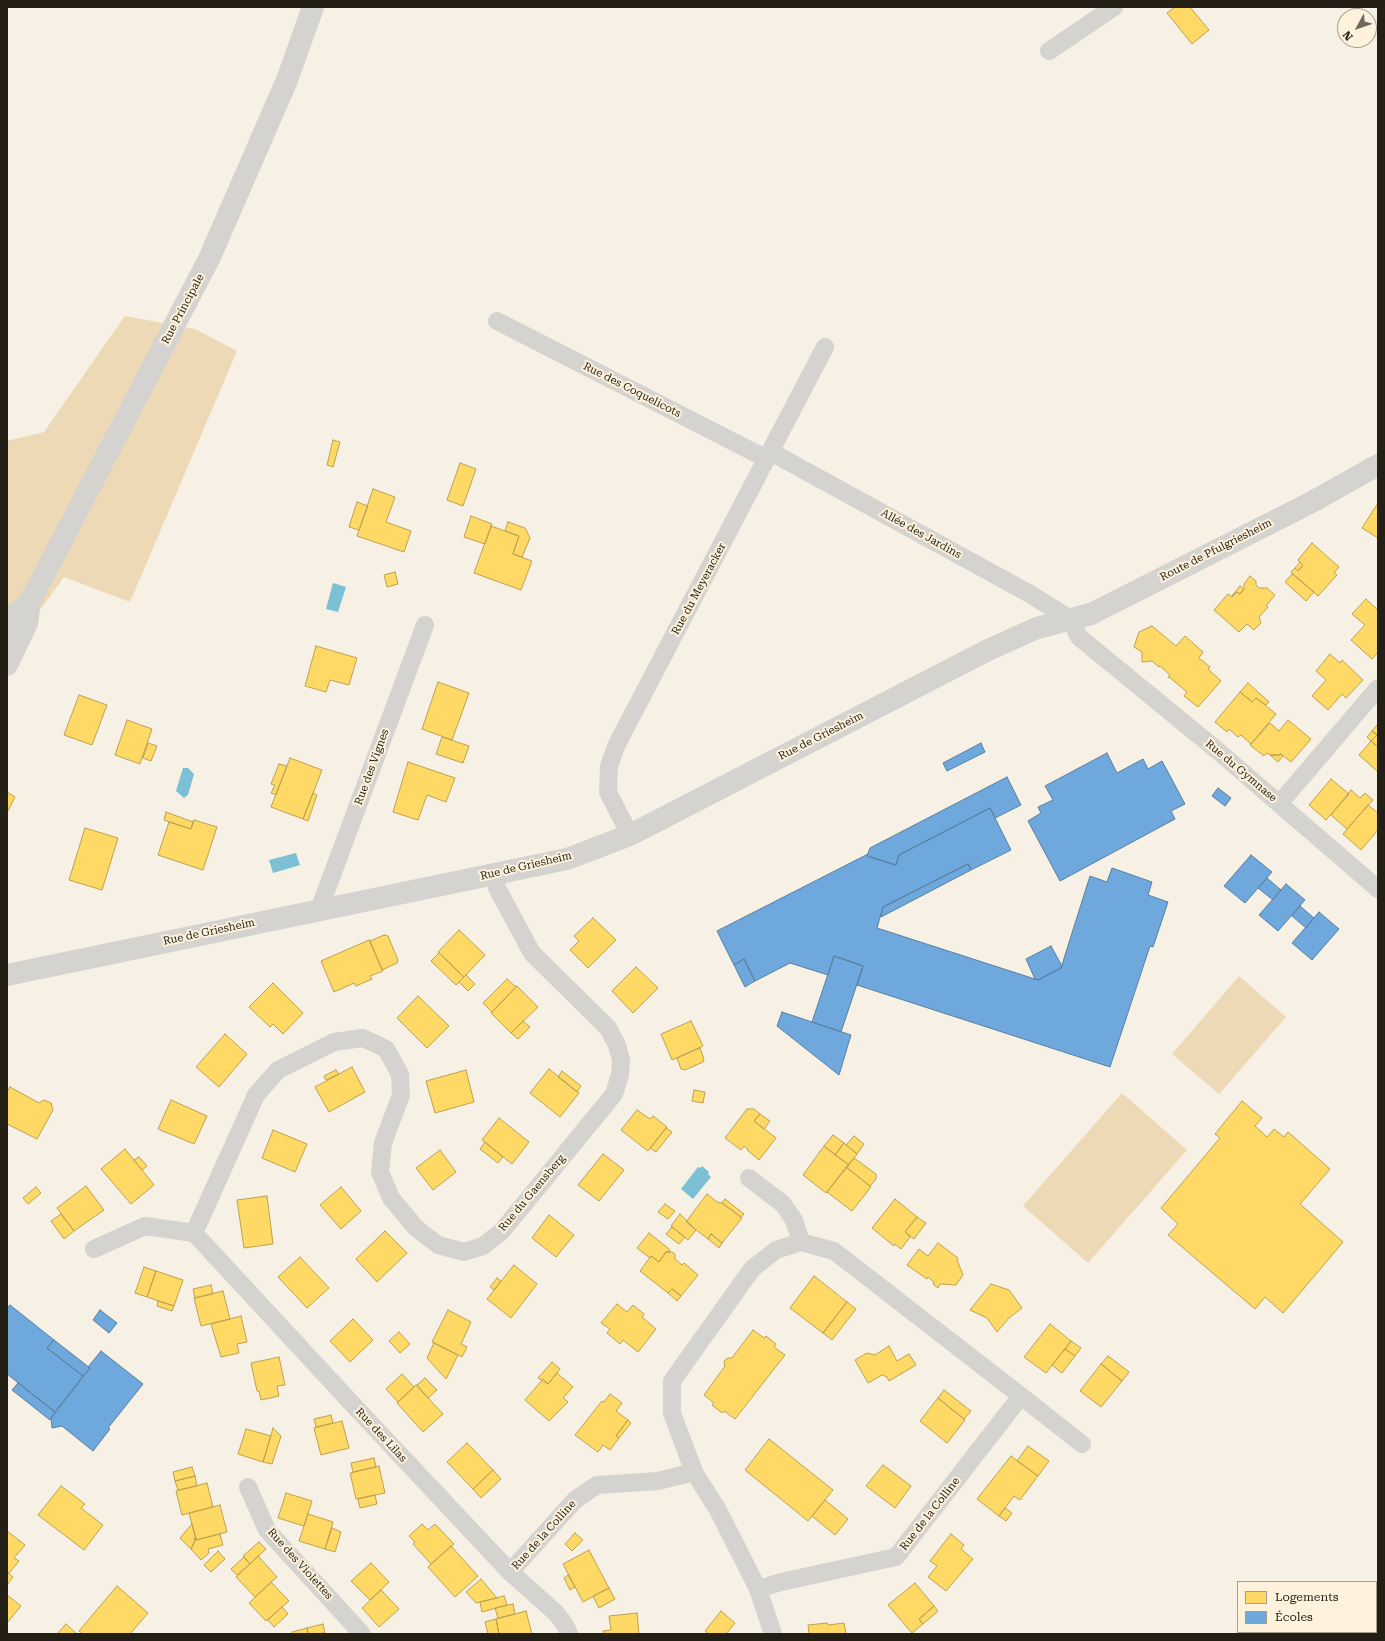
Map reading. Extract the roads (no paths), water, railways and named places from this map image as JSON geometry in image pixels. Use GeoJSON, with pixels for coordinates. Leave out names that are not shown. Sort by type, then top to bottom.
{"type":"FeatureCollection","features":[{"type":"Feature","properties":{"kind":"street","name":"Rue Principale"},"geometry":{"type":"LineString","coordinates":[[7,665],[27,622],[30,601],[209,259],[287,80],[313,7]]}},
{"type":"Feature","properties":{"kind":"street"},"geometry":{"type":"LineString","coordinates":[[1049,51],[1114,7]]}},
{"type":"Feature","properties":{"kind":"street","name":"Rue des Coquelicots"},"geometry":{"type":"LineString","coordinates":[[497,321],[769,455]]}},
{"type":"Feature","properties":{"kind":"street","name":"Rue du Meyeracker"},"geometry":{"type":"LineString","coordinates":[[630,835],[608,792],[609,766],[617,744],[825,347]]}},
{"type":"Feature","properties":{"kind":"street","name":"Allée des Jardins"},"geometry":{"type":"LineString","coordinates":[[769,455],[1030,594],[1059,621]]}},
{"type":"Feature","properties":{"kind":"street","name":"Route de Pfulgriesheim"},"geometry":{"type":"LineString","coordinates":[[1059,621],[1090,614],[1310,503],[1378,465]]}},
{"type":"Feature","properties":{"kind":"street","name":"Rue Principale"},"geometry":{"type":"LineString","coordinates":[[7,622],[30,601]]}},
{"type":"Feature","properties":{"kind":"street","name":"Rue du Gymnase"},"geometry":{"type":"LineString","coordinates":[[1059,621],[1102,655],[1378,889]]}},
{"type":"Feature","properties":{"kind":"street","name":"Rue de Griesheim"},"geometry":{"type":"LineString","coordinates":[[7,975],[567,859],[630,835],[988,650],[1059,621]]}},
{"type":"Feature","properties":{"kind":"street","name":"Rue des Vignes"},"geometry":{"type":"LineString","coordinates":[[320,910],[425,624]]}},
{"type":"Feature","properties":{"kind":"street"},"geometry":{"type":"LineString","coordinates":[[1279,804],[1378,688]]}},
{"type":"Feature","properties":{"kind":"street","name":"Rue du Gaensberg"},"geometry":{"type":"LineString","coordinates":[[194,1233],[256,1095],[278,1070],[334,1042],[363,1038],[386,1049],[400,1074],[401,1095],[383,1143],[380,1172],[390,1198],[416,1228],[438,1245],[464,1252],[483,1246],[502,1231],[614,1094],[620,1075],[621,1060],[617,1045],[608,1028],[532,953],[498,888],[494,874]]}},
{"type":"Feature","properties":{"kind":"street"},"geometry":{"type":"LineString","coordinates":[[749,1178],[783,1204],[794,1220],[801,1242]]}},
{"type":"Feature","properties":{"kind":"street"},"geometry":{"type":"LineString","coordinates":[[94,1249],[145,1226],[194,1233]]}},
{"type":"Feature","properties":{"kind":"street","name":"Rue des Lilas"},"geometry":{"type":"LineString","coordinates":[[194,1233],[510,1572],[556,1613],[565,1625],[569,1634]]}},
{"type":"Feature","properties":{"kind":"street"},"geometry":{"type":"LineString","coordinates":[[773,1634],[758,1589],[718,1510],[694,1472],[672,1413],[672,1382],[752,1269],[776,1250],[801,1242],[834,1251],[1082,1444]]}},
{"type":"Feature","properties":{"kind":"street","name":"Rue de la Colline"},"geometry":{"type":"LineString","coordinates":[[758,1589],[781,1582],[896,1557],[1021,1396]]}},
{"type":"Feature","properties":{"kind":"street","name":"Rue de la Colline"},"geometry":{"type":"LineString","coordinates":[[510,1572],[575,1500],[597,1485],[658,1481],[694,1472]]}},
{"type":"Feature","properties":{"kind":"street","name":"Rue des Violettes"},"geometry":{"type":"LineString","coordinates":[[248,1487],[268,1530],[362,1634]]}},
{"type":"Feature","properties":{"kind":"water"},"geometry":{"type":"Polygon","coordinates":[[[333,583],[346,587],[338,612],[326,609],[333,583]]]}},
{"type":"Feature","properties":{"kind":"water"},"geometry":{"type":"Polygon","coordinates":[[[183,768],[188,768],[194,774],[188,795],[184,798],[176,791],[183,768]]]}},
{"type":"Feature","properties":{"kind":"water"},"geometry":{"type":"Polygon","coordinates":[[[296,853],[300,865],[273,873],[269,860],[296,853]]]}},
{"type":"Feature","properties":{"kind":"water"},"geometry":{"type":"Polygon","coordinates":[[[702,1166],[709,1172],[708,1174],[711,1177],[693,1199],[681,1189],[698,1167],[700,1168],[702,1166]]]}}]}
